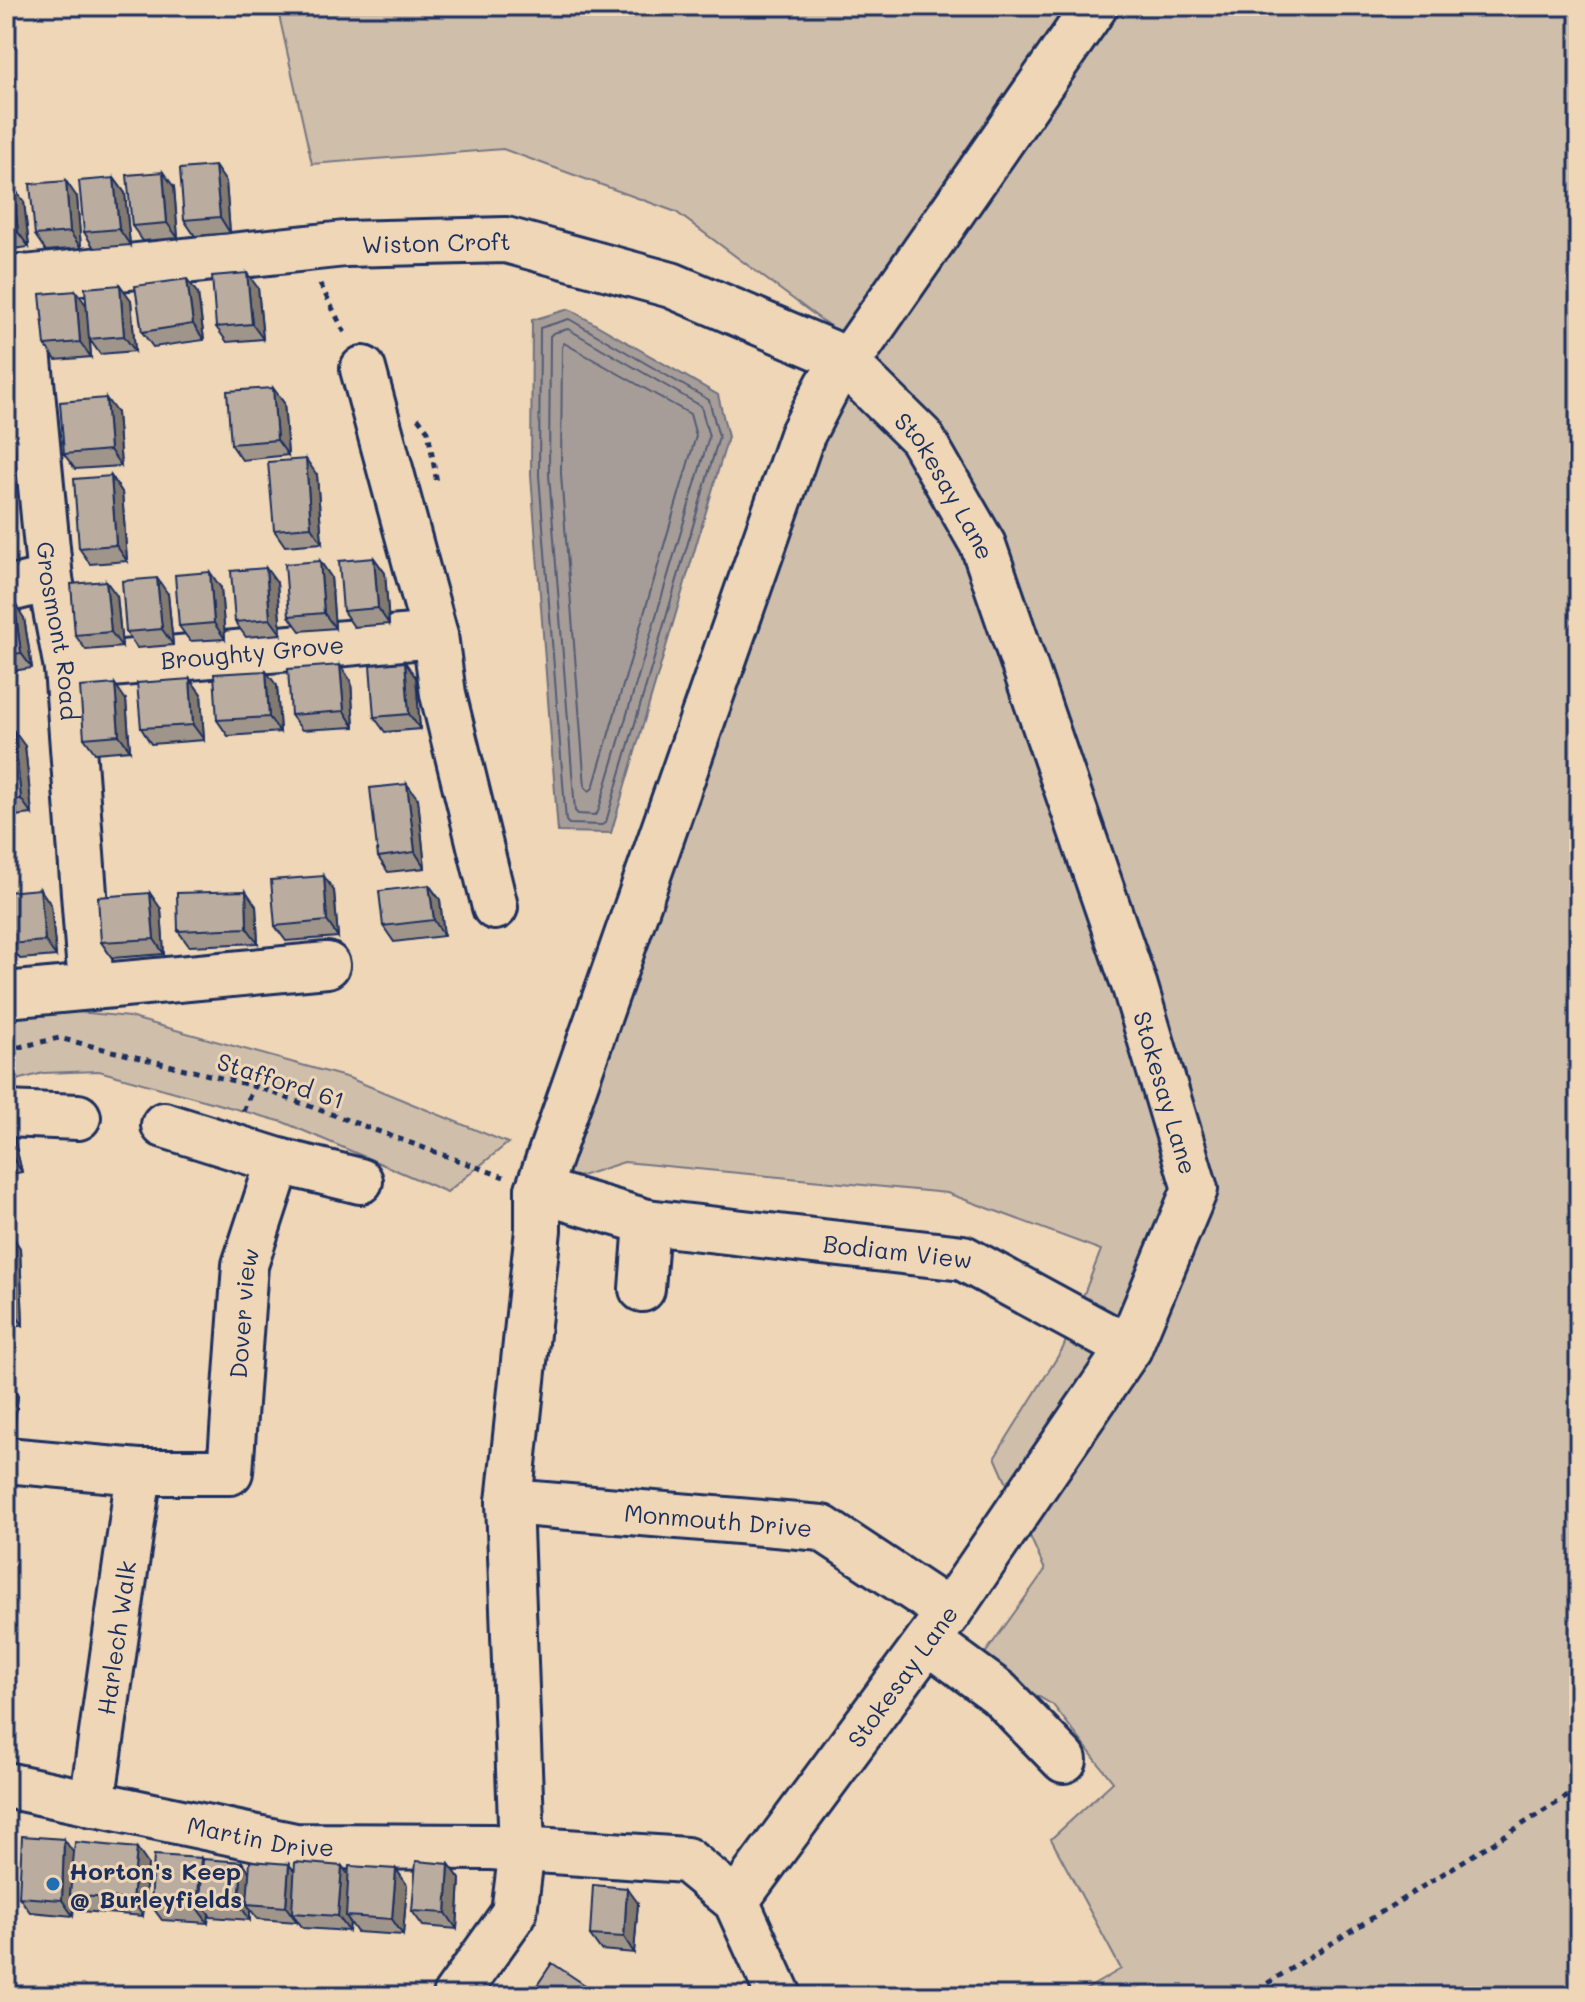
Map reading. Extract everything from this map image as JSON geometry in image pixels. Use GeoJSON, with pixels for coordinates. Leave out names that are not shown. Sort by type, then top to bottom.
{"type":"FeatureCollection","features":[{"type":"Feature","properties":{"kind":"street"},"geometry":{"type":"LineString","coordinates":[[455,1996],[514,1913],[522,1849],[509,1502],[538,1230],[538,1190],[802,435],[828,385],[1095,6]]}},
{"type":"Feature","properties":{"kind":"street","name":"Wiston Croft"},"geometry":{"type":"LineString","coordinates":[[14,278],[345,244],[506,240],[671,285],[829,352],[845,364]]}},
{"type":"Feature","properties":{"kind":"street","name":"Grosmont Road"},"geometry":{"type":"LineString","coordinates":[[14,278],[50,579],[67,668],[91,986]]}},
{"type":"Feature","properties":{"kind":"street","name":"Stokesay Lane"},"geometry":{"type":"LineString","coordinates":[[736,1901],[939,1627],[1129,1348],[1195,1189],[1135,987],[983,545],[921,437],[845,364]]}},
{"type":"Feature","properties":{"kind":"street"},"geometry":{"type":"LineString","coordinates":[[363,369],[437,650],[443,694],[495,907]]}},
{"type":"Feature","properties":{"kind":"street"},"geometry":{"type":"LineString","coordinates":[[6,590],[50,579]]}},
{"type":"Feature","properties":{"kind":"street","name":"Broughty Grove"},"geometry":{"type":"LineString","coordinates":[[67,668],[437,650]]}},
{"type":"Feature","properties":{"kind":"street"},"geometry":{"type":"LineString","coordinates":[[14,994],[327,965]]}},
{"type":"Feature","properties":{"kind":"street"},"geometry":{"type":"LineString","coordinates":[[6,1114],[78,1117]]}},
{"type":"Feature","properties":{"kind":"street"},"geometry":{"type":"LineString","coordinates":[[164,1125],[279,1161],[360,1181]]}},
{"type":"Feature","properties":{"kind":"street","name":"Dover view"},"geometry":{"type":"LineString","coordinates":[[139,1472],[230,1472],[245,1265],[279,1161]]}},
{"type":"Feature","properties":{"kind":"street","name":"Bodiam View"},"geometry":{"type":"LineString","coordinates":[[538,1190],[647,1222],[963,1258],[1129,1348]]}},
{"type":"Feature","properties":{"kind":"street"},"geometry":{"type":"LineString","coordinates":[[642,1289],[647,1222]]}},
{"type":"Feature","properties":{"kind":"street"},"geometry":{"type":"LineString","coordinates":[[6,1460],[139,1472]]}},
{"type":"Feature","properties":{"kind":"street","name":"Harlech Walk"},"geometry":{"type":"LineString","coordinates":[[92,1804],[139,1472]]}},
{"type":"Feature","properties":{"kind":"street","name":"Monmouth Drive"},"geometry":{"type":"LineString","coordinates":[[509,1502],[822,1528],[939,1627],[1064,1760]]}},
{"type":"Feature","properties":{"kind":"street","name":"Martin Drive"},"geometry":{"type":"LineString","coordinates":[[6,1785],[295,1846],[522,1849],[686,1860],[736,1901]]}},
{"type":"Feature","properties":{"kind":"street"},"geometry":{"type":"LineString","coordinates":[[736,1901],[779,1996]]}},
{"type":"Feature","properties":{"kind":"path","name":"Stafford 61"},"geometry":{"type":"LineString","coordinates":[[6,1050],[59,1038],[254,1086],[538,1190]]}},
{"type":"Feature","properties":{"kind":"path"},"geometry":{"type":"LineString","coordinates":[[1247,1996],[1579,1789]]}},
{"type":"Feature","properties":{"kind":"shaded area"},"geometry":{"type":"Polygon","coordinates":[[[277,6],[1579,6],[1579,1996],[1075,1996],[1121,1969],[1051,1839],[1113,1782],[1053,1705],[979,1662],[1045,1570],[995,1457],[1063,1348],[1101,1250],[947,1193],[624,1162],[538,1190],[839,333],[676,212],[503,149],[312,164],[277,6]]]}},
{"type":"Feature","properties":{"kind":"shaded area"},"geometry":{"type":"Polygon","coordinates":[[[58,1010],[129,1017],[349,1078],[508,1143],[447,1192],[283,1122],[99,1071],[43,1073],[6,1083],[6,1018],[58,1010]]]}},
{"type":"Feature","properties":{"kind":"water"},"geometry":{"type":"Polygon","coordinates":[[[569,309],[718,395],[728,437],[611,833],[558,832],[531,475],[532,320],[569,309]]]}},
{"type":"Feature","properties":{"kind":"building"},"geometry":{"type":"Polygon","coordinates":[[[215,166],[220,217],[184,220],[180,169],[215,166]]]}},
{"type":"Feature","properties":{"kind":"building"},"geometry":{"type":"Polygon","coordinates":[[[163,172],[167,223],[132,226],[127,175],[163,172]]]}},
{"type":"Feature","properties":{"kind":"building"},"geometry":{"type":"Polygon","coordinates":[[[114,178],[119,229],[84,232],[79,181],[114,178]]]}},
{"type":"Feature","properties":{"kind":"building"},"geometry":{"type":"Polygon","coordinates":[[[66,181],[70,232],[35,235],[30,184],[66,181]]]}},
{"type":"Feature","properties":{"kind":"building"},"geometry":{"type":"Polygon","coordinates":[[[13,187],[18,232],[6,233],[6,188],[13,187]]]}},
{"type":"Feature","properties":{"kind":"building"},"geometry":{"type":"Polygon","coordinates":[[[247,273],[252,324],[216,327],[212,276],[247,273]]]}},
{"type":"Feature","properties":{"kind":"building"},"geometry":{"type":"Polygon","coordinates":[[[187,279],[193,324],[142,332],[135,286],[187,279]]]}},
{"type":"Feature","properties":{"kind":"building"},"geometry":{"type":"Polygon","coordinates":[[[120,285],[124,336],[89,339],[85,288],[120,285]]]}},
{"type":"Feature","properties":{"kind":"building"},"geometry":{"type":"Polygon","coordinates":[[[76,291],[80,342],[45,345],[40,294],[76,291]]]}},
{"type":"Feature","properties":{"kind":"building"},"geometry":{"type":"Polygon","coordinates":[[[273,388],[277,440],[231,444],[227,391],[273,388]]]}},
{"type":"Feature","properties":{"kind":"building"},"geometry":{"type":"Polygon","coordinates":[[[106,398],[110,450],[64,454],[60,402],[106,398]]]}},
{"type":"Feature","properties":{"kind":"building"},"geometry":{"type":"Polygon","coordinates":[[[306,459],[311,527],[274,530],[268,462],[306,459]]]}},
{"type":"Feature","properties":{"kind":"building"},"geometry":{"type":"Polygon","coordinates":[[[111,476],[116,545],[79,548],[74,479],[111,476]]]}},
{"type":"Feature","properties":{"kind":"building"},"geometry":{"type":"Polygon","coordinates":[[[374,558],[378,608],[343,611],[339,561],[374,558]]]}},
{"type":"Feature","properties":{"kind":"building"},"geometry":{"type":"Polygon","coordinates":[[[320,561],[324,613],[289,616],[285,564],[320,561]]]}},
{"type":"Feature","properties":{"kind":"building"},"geometry":{"type":"Polygon","coordinates":[[[266,568],[270,619],[235,622],[231,571],[266,568]]]}},
{"type":"Feature","properties":{"kind":"building"},"geometry":{"type":"Polygon","coordinates":[[[210,572],[214,623],[179,626],[175,575],[210,572]]]}},
{"type":"Feature","properties":{"kind":"building"},"geometry":{"type":"Polygon","coordinates":[[[157,578],[162,629],[126,632],[122,581],[157,578]]]}},
{"type":"Feature","properties":{"kind":"building"},"geometry":{"type":"Polygon","coordinates":[[[106,581],[111,632],[75,635],[71,584],[106,581]]]}},
{"type":"Feature","properties":{"kind":"building"},"geometry":{"type":"Polygon","coordinates":[[[14,602],[21,653],[6,655],[6,604],[14,602]]]}},
{"type":"Feature","properties":{"kind":"building"},"geometry":{"type":"Polygon","coordinates":[[[405,662],[409,714],[374,717],[370,665],[405,662]]]}},
{"type":"Feature","properties":{"kind":"building"},"geometry":{"type":"Polygon","coordinates":[[[340,665],[344,711],[291,715],[288,669],[340,665]]]}},
{"type":"Feature","properties":{"kind":"building"},"geometry":{"type":"Polygon","coordinates":[[[266,671],[269,717],[217,720],[214,674],[266,671]]]}},
{"type":"Feature","properties":{"kind":"building"},"geometry":{"type":"Polygon","coordinates":[[[190,679],[193,725],[141,728],[137,683],[190,679]]]}},
{"type":"Feature","properties":{"kind":"building"},"geometry":{"type":"Polygon","coordinates":[[[115,684],[119,735],[84,738],[80,687],[115,684]]]}},
{"type":"Feature","properties":{"kind":"building"},"geometry":{"type":"Polygon","coordinates":[[[6,731],[14,731],[21,799],[6,801],[6,731]]]}},
{"type":"Feature","properties":{"kind":"building"},"geometry":{"type":"Polygon","coordinates":[[[407,784],[415,852],[378,857],[370,788],[407,784]]]}},
{"type":"Feature","properties":{"kind":"building"},"geometry":{"type":"Polygon","coordinates":[[[324,876],[327,921],[275,926],[271,880],[324,876]]]}},
{"type":"Feature","properties":{"kind":"building"},"geometry":{"type":"Polygon","coordinates":[[[429,885],[434,920],[383,926],[379,891],[429,885]]]}},
{"type":"Feature","properties":{"kind":"building"},"geometry":{"type":"Polygon","coordinates":[[[40,889],[45,941],[9,944],[6,892],[40,889]]]}},
{"type":"Feature","properties":{"kind":"building"},"geometry":{"type":"Polygon","coordinates":[[[246,891],[247,928],[178,931],[177,893],[246,891]]]}},
{"type":"Feature","properties":{"kind":"building"},"geometry":{"type":"Polygon","coordinates":[[[150,893],[154,939],[101,942],[98,897],[150,893]]]}},
{"type":"Feature","properties":{"kind":"building"},"geometry":{"type":"Polygon","coordinates":[[[6,1135],[11,1156],[6,1157],[6,1135]]]}},
{"type":"Feature","properties":{"kind":"building"},"geometry":{"type":"Polygon","coordinates":[[[10,1232],[12,1310],[6,1310],[6,1233],[10,1232]]]}},
{"type":"Feature","properties":{"kind":"building"},"geometry":{"type":"Polygon","coordinates":[[[22,1836],[64,1839],[62,1900],[19,1897],[22,1836]]]}},
{"type":"Feature","properties":{"kind":"building"},"geometry":{"type":"Polygon","coordinates":[[[75,1842],[137,1848],[132,1900],[70,1895],[75,1842]]]}},
{"type":"Feature","properties":{"kind":"building"},"geometry":{"type":"Polygon","coordinates":[[[154,1855],[201,1858],[197,1908],[151,1905],[154,1855]]]}},
{"type":"Feature","properties":{"kind":"building"},"geometry":{"type":"Polygon","coordinates":[[[203,1859],[242,1862],[239,1904],[200,1902],[203,1859]]]}},
{"type":"Feature","properties":{"kind":"building"},"geometry":{"type":"Polygon","coordinates":[[[250,1861],[289,1864],[286,1907],[247,1904],[250,1861]]]}},
{"type":"Feature","properties":{"kind":"building"},"geometry":{"type":"Polygon","coordinates":[[[416,1861],[449,1864],[446,1913],[412,1911],[416,1861]]]}},
{"type":"Feature","properties":{"kind":"building"},"geometry":{"type":"Polygon","coordinates":[[[295,1862],[342,1866],[338,1916],[292,1913],[295,1862]]]}},
{"type":"Feature","properties":{"kind":"building"},"geometry":{"type":"Polygon","coordinates":[[[349,1866],[396,1869],[392,1919],[346,1916],[349,1866]]]}},
{"type":"Feature","properties":{"kind":"building"},"geometry":{"type":"Polygon","coordinates":[[[593,1885],[627,1888],[624,1937],[590,1935],[593,1885]]]}},
{"type":"Feature","properties":{"kind":"building"},"geometry":{"type":"Polygon","coordinates":[[[552,1963],[591,1989],[586,1996],[530,1996],[552,1963]]]}},
{"type":"Feature","properties":{"kind":"place","name":"Horton's Keep @ Burleyfields"},"geometry":{"type":"Point","coordinates":[53,1884]}}]}
